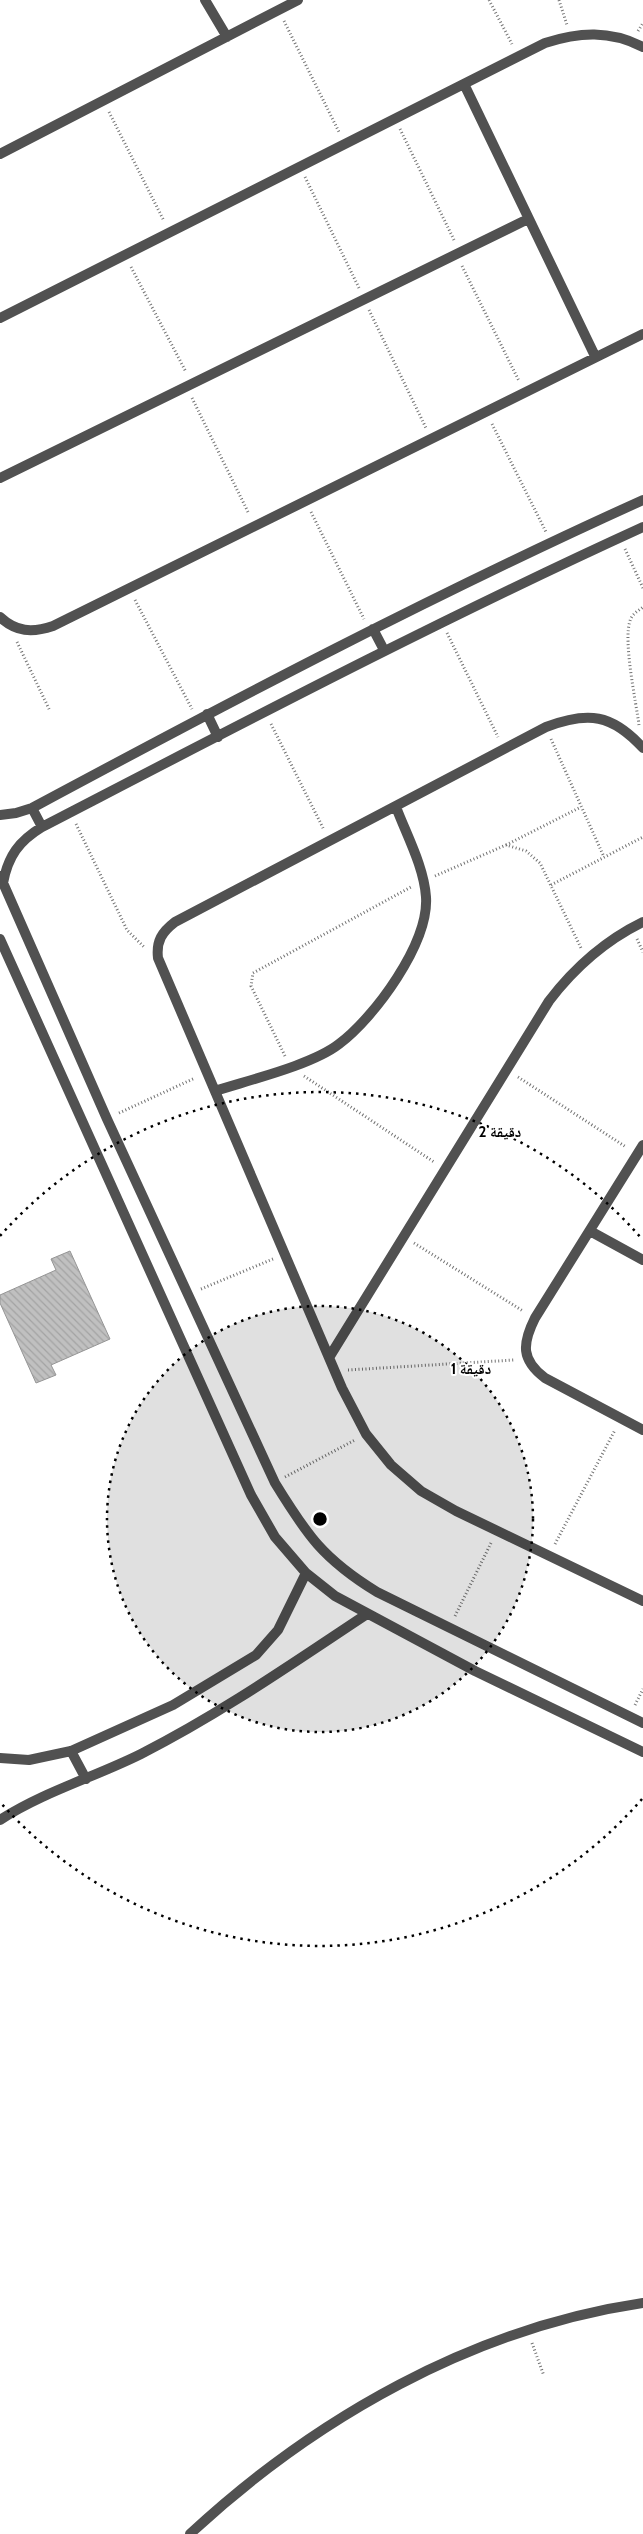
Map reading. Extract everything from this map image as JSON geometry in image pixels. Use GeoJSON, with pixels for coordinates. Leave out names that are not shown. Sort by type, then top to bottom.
{"type":"FeatureCollection","features":[{"type":"Feature","properties":{"kind":"street"},"geometry":{"type":"LineString","coordinates":[[205,0],[226,37]]}},
{"type":"Feature","properties":{"kind":"street"},"geometry":{"type":"LineString","coordinates":[[0,154],[298,0]]}},
{"type":"Feature","properties":{"kind":"street"},"geometry":{"type":"LineString","coordinates":[[0,318],[545,43],[570,35],[591,33],[612,35],[643,47]]}},
{"type":"Feature","properties":{"kind":"street"},"geometry":{"type":"LineString","coordinates":[[464,84],[595,356]]}},
{"type":"Feature","properties":{"kind":"street"},"geometry":{"type":"LineString","coordinates":[[0,478],[528,219]]}},
{"type":"Feature","properties":{"kind":"street"},"geometry":{"type":"LineString","coordinates":[[0,617],[9,626],[23,631],[38,631],[306,501],[523,391],[643,334]]}},
{"type":"Feature","properties":{"kind":"street"},"geometry":{"type":"LineString","coordinates":[[0,814],[16,813],[32,808],[202,716],[372,630],[551,542],[643,500]]}},
{"type":"Feature","properties":{"kind":"street"},"geometry":{"type":"LineString","coordinates":[[643,527],[384,650],[42,827],[26,836],[15,849],[6,865],[2,879],[107,1118],[275,1482],[303,1528],[322,1551],[350,1576],[377,1592],[643,1723]]}},
{"type":"Feature","properties":{"kind":"street"},"geometry":{"type":"LineString","coordinates":[[372,630],[384,650]]}},
{"type":"Feature","properties":{"kind":"street"},"geometry":{"type":"LineString","coordinates":[[202,716],[218,737]]}},
{"type":"Feature","properties":{"kind":"street"},"geometry":{"type":"LineString","coordinates":[[643,748],[629,733],[617,726],[591,717],[570,718],[546,727],[176,922],[160,937],[157,947],[158,958],[330,1356],[342,1388],[366,1434],[391,1465],[422,1491],[549,1556],[643,1601]]}},
{"type":"Feature","properties":{"kind":"street"},"geometry":{"type":"LineString","coordinates":[[215,1091],[312,1059],[339,1045],[383,997],[413,951],[425,917],[424,881],[396,807]]}},
{"type":"Feature","properties":{"kind":"street"},"geometry":{"type":"LineString","coordinates":[[32,808],[42,827]]}},
{"type":"Feature","properties":{"kind":"street"},"geometry":{"type":"LineString","coordinates":[[330,1356],[505,1069],[549,1001],[586,959],[619,935],[643,922]]}},
{"type":"Feature","properties":{"kind":"street"},"geometry":{"type":"LineString","coordinates":[[0,939],[251,1495],[275,1537],[306,1573],[335,1596],[475,1671],[643,1752]]}},
{"type":"Feature","properties":{"kind":"street"},"geometry":{"type":"LineString","coordinates":[[643,1145],[534,1318],[527,1333],[525,1346],[528,1359],[534,1370],[552,1383],[643,1430]]}},
{"type":"Feature","properties":{"kind":"street"},"geometry":{"type":"LineString","coordinates":[[590,1231],[643,1260]]}},
{"type":"Feature","properties":{"kind":"street"},"geometry":{"type":"LineString","coordinates":[[0,1758],[29,1760],[71,1751],[172,1705],[256,1656],[278,1630],[306,1573]]}},
{"type":"Feature","properties":{"kind":"street"},"geometry":{"type":"LineString","coordinates":[[0,1820],[44,1797],[86,1779],[187,1730],[367,1614]]}},
{"type":"Feature","properties":{"kind":"street"},"geometry":{"type":"LineString","coordinates":[[71,1751],[86,1779]]}},
{"type":"Feature","properties":{"kind":"street"},"geometry":{"type":"LineString","coordinates":[[190,2534],[262,2472],[314,2435],[369,2402],[425,2372],[527,2328],[607,2308],[643,2303]]}},
{"type":"Feature","properties":{"kind":"path"},"geometry":{"type":"LineString","coordinates":[[489,0],[518,56]]}},
{"type":"Feature","properties":{"kind":"path"},"geometry":{"type":"LineString","coordinates":[[559,0],[570,35]]}},
{"type":"Feature","properties":{"kind":"path"},"geometry":{"type":"LineString","coordinates":[[279,10],[344,144]]}},
{"type":"Feature","properties":{"kind":"path"},"geometry":{"type":"LineString","coordinates":[[103,101],[170,232]]}},
{"type":"Feature","properties":{"kind":"path"},"geometry":{"type":"LineString","coordinates":[[394,119],[523,391]]}},
{"type":"Feature","properties":{"kind":"path"},"geometry":{"type":"LineString","coordinates":[[300,166],[431,438]]}},
{"type":"Feature","properties":{"kind":"path"},"geometry":{"type":"LineString","coordinates":[[125,255],[255,526]]}},
{"type":"Feature","properties":{"kind":"path"},"geometry":{"type":"LineString","coordinates":[[485,410],[551,542]]}},
{"type":"Feature","properties":{"kind":"path"},"geometry":{"type":"LineString","coordinates":[[306,501],[372,630]]}},
{"type":"Feature","properties":{"kind":"path"},"geometry":{"type":"LineString","coordinates":[[620,538],[643,588]]}},
{"type":"Feature","properties":{"kind":"path"},"geometry":{"type":"LineString","coordinates":[[129,588],[202,716]]}},
{"type":"Feature","properties":{"kind":"path"},"geometry":{"type":"LineString","coordinates":[[640,730],[630,666],[629,628],[630,620],[643,607]]}},
{"type":"Feature","properties":{"kind":"path"},"geometry":{"type":"LineString","coordinates":[[442,622],[504,749]]}},
{"type":"Feature","properties":{"kind":"path"},"geometry":{"type":"LineString","coordinates":[[9,626],[50,712]]}},
{"type":"Feature","properties":{"kind":"path"},"geometry":{"type":"LineString","coordinates":[[265,712],[330,841]]}},
{"type":"Feature","properties":{"kind":"path"},"geometry":{"type":"LineString","coordinates":[[546,727],[604,857]]}},
{"type":"Feature","properties":{"kind":"path"},"geometry":{"type":"LineString","coordinates":[[445,1169],[290,1066],[251,986],[253,973],[424,881],[506,845],[581,806]]}},
{"type":"Feature","properties":{"kind":"path"},"geometry":{"type":"LineString","coordinates":[[71,812],[127,930],[158,958]]}},
{"type":"Feature","properties":{"kind":"path"},"geometry":{"type":"LineString","coordinates":[[550,885],[643,837]]}},
{"type":"Feature","properties":{"kind":"path"},"geometry":{"type":"LineString","coordinates":[[506,845],[526,851],[540,863],[586,959]]}},
{"type":"Feature","properties":{"kind":"path"},"geometry":{"type":"LineString","coordinates":[[505,1069],[637,1154]]}},
{"type":"Feature","properties":{"kind":"path"},"geometry":{"type":"LineString","coordinates":[[107,1118],[207,1072]]}},
{"type":"Feature","properties":{"kind":"path"},"geometry":{"type":"LineString","coordinates":[[404,1236],[534,1318]]}},
{"type":"Feature","properties":{"kind":"path"},"geometry":{"type":"LineString","coordinates":[[188,1294],[285,1254]]}},
{"type":"Feature","properties":{"kind":"path"},"geometry":{"type":"LineString","coordinates":[[335,1371],[528,1359]]}},
{"type":"Feature","properties":{"kind":"path"},"geometry":{"type":"LineString","coordinates":[[549,1556],[621,1418]]}},
{"type":"Feature","properties":{"kind":"path"},"geometry":{"type":"LineString","coordinates":[[275,1482],[366,1434]]}},
{"type":"Feature","properties":{"kind":"path"},"geometry":{"type":"LineString","coordinates":[[450,1628],[497,1530]]}},
{"type":"Feature","properties":{"kind":"path"},"geometry":{"type":"LineString","coordinates":[[527,2328],[544,2376]]}},
{"type":"Feature","properties":{"kind":"building"},"geometry":{"type":"Polygon","coordinates":[[[70,1251],[110,1339],[51,1365],[56,1375],[36,1383],[0,1303],[0,1295],[56,1270],[51,1259],[70,1251]]]}}]}
